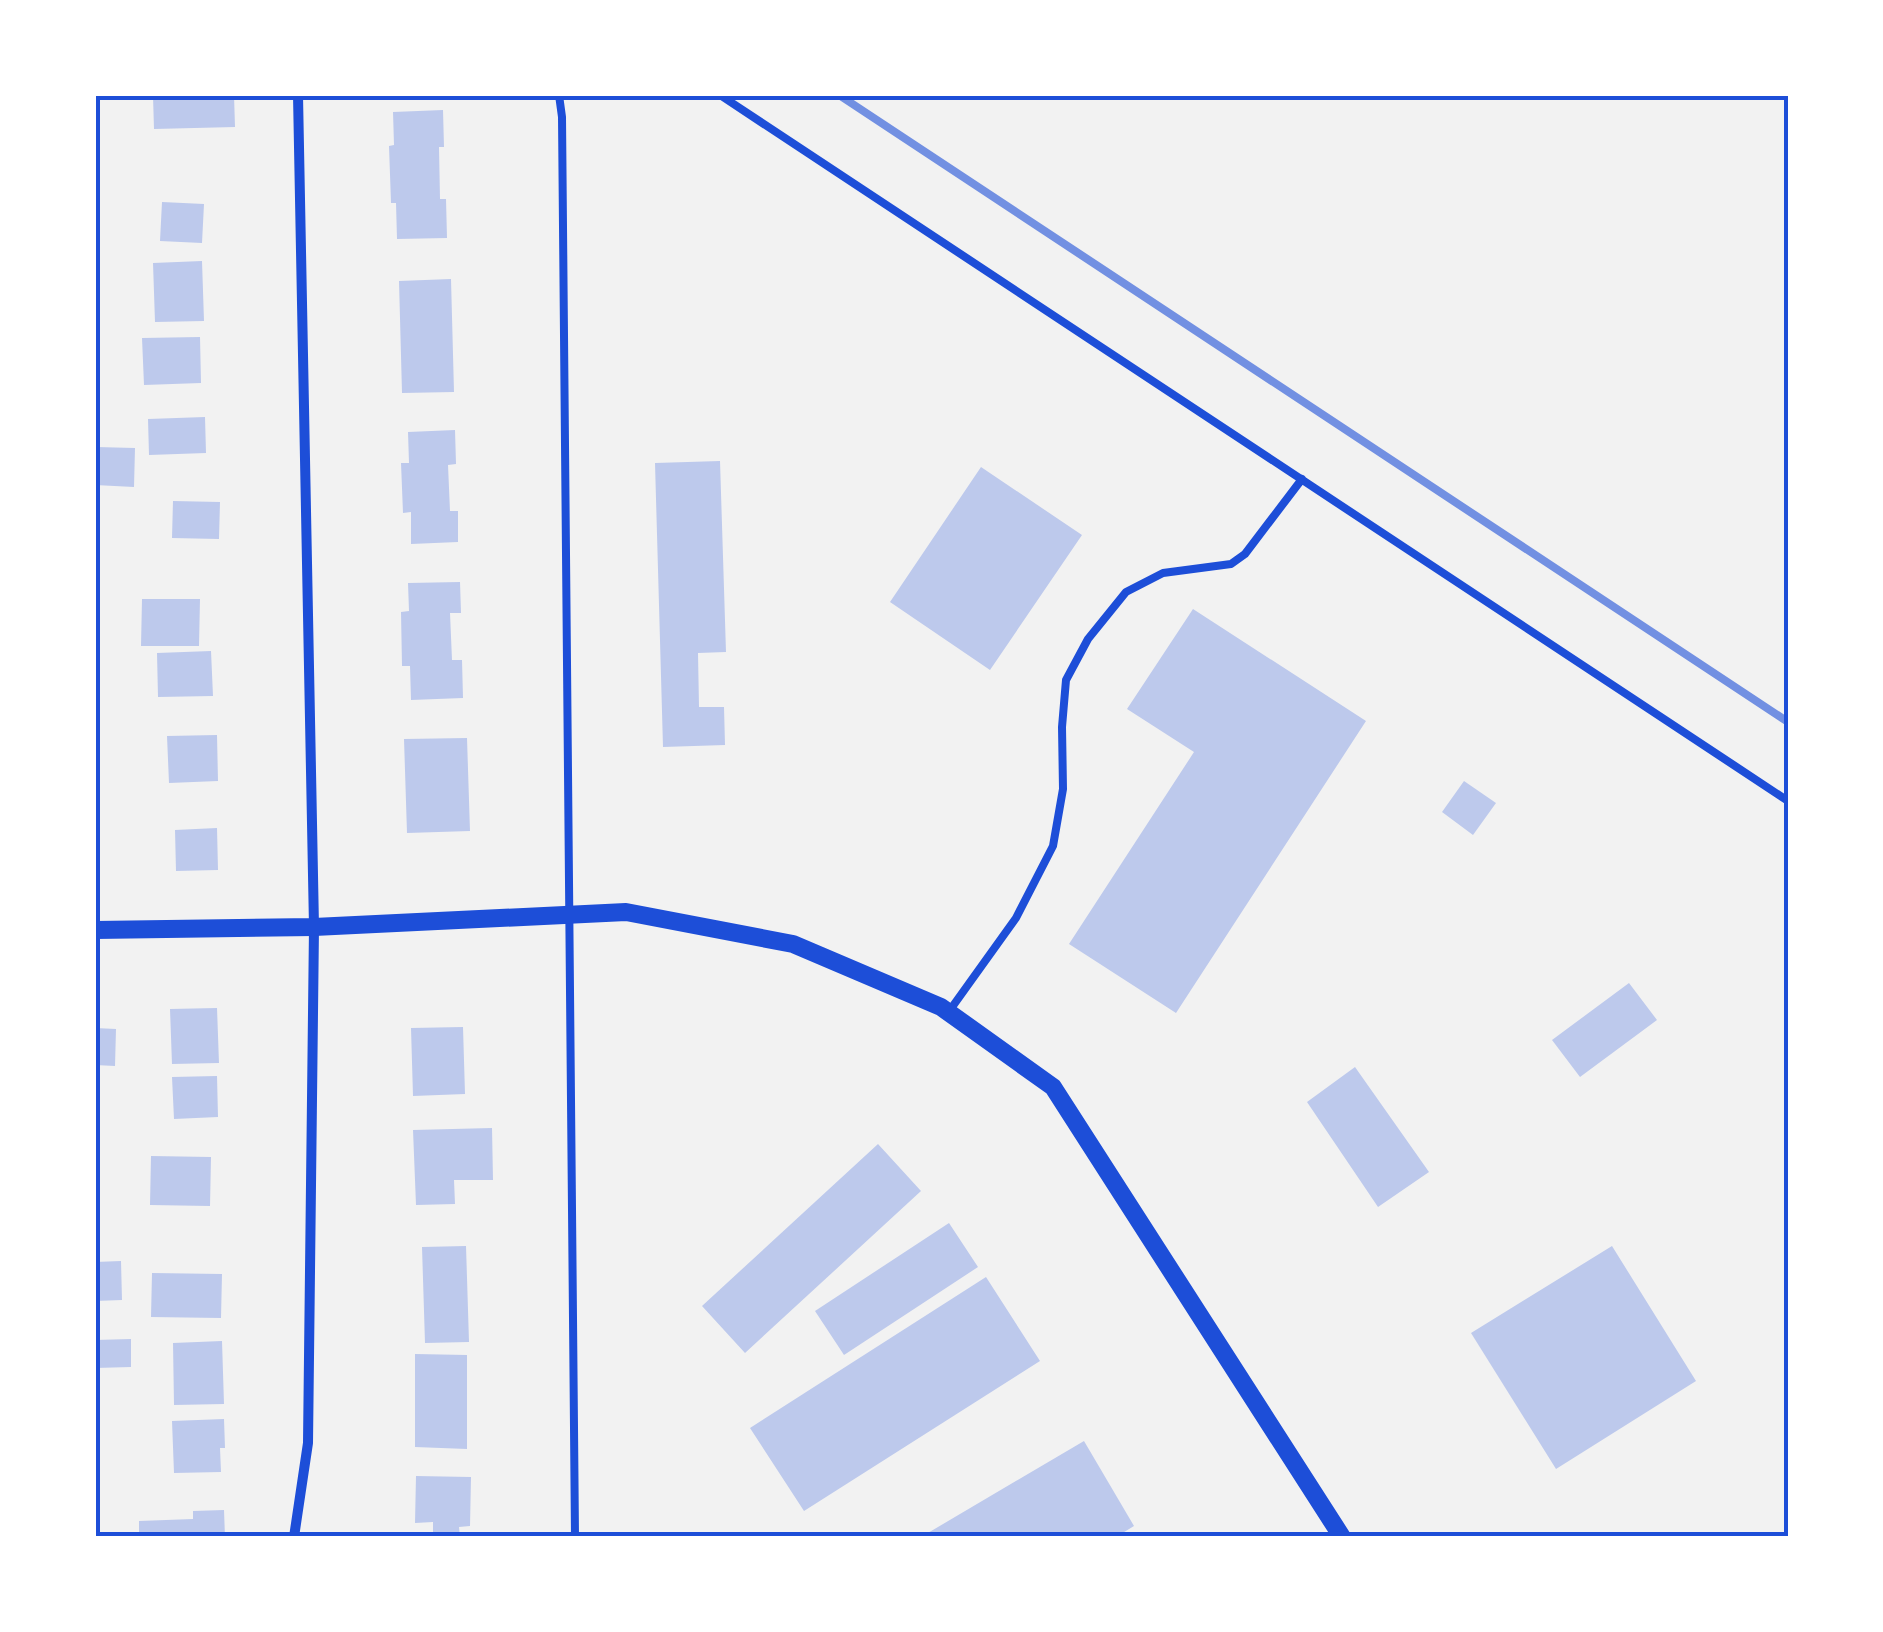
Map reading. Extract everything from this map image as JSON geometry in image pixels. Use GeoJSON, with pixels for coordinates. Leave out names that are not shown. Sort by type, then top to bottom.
{"type":"FeatureCollection","features":[{"type":"Feature","properties":{"kind":"street"},"geometry":{"type":"LineString","coordinates":[[294,1537],[308,1443],[314,928],[298,95]]}},
{"type":"Feature","properties":{"kind":"street"},"geometry":{"type":"LineString","coordinates":[[95,930],[314,928],[626,912],[793,944],[949,1012],[1053,1087],[1342,1537]]}},
{"type":"Feature","properties":{"kind":"lane"},"geometry":{"type":"LineString","coordinates":[[560,95],[575,1537]]}},
{"type":"Feature","properties":{"kind":"lane"},"geometry":{"type":"LineString","coordinates":[[720,95],[1788,801]]}},
{"type":"Feature","properties":{"kind":"lane"},"geometry":{"type":"LineString","coordinates":[[949,1012],[1016,918],[1054,846],[1063,789],[1066,680],[1088,639],[1126,592],[1163,573],[1230,564],[1245,554],[1302,479]]}},
{"type":"Feature","properties":{"kind":"building"},"geometry":{"type":"Polygon","coordinates":[[[234,95],[235,127],[154,129],[153,96],[234,95]]]}},
{"type":"Feature","properties":{"kind":"building"},"geometry":{"type":"Polygon","coordinates":[[[443,110],[440,199],[446,199],[447,238],[397,239],[389,146],[394,145],[393,112],[443,110]]]}},
{"type":"Feature","properties":{"kind":"building"},"geometry":{"type":"Polygon","coordinates":[[[162,202],[204,204],[202,243],[160,241],[162,202]]]}},
{"type":"Feature","properties":{"kind":"building"},"geometry":{"type":"Polygon","coordinates":[[[202,261],[204,321],[155,322],[153,263],[202,261]]]}},
{"type":"Feature","properties":{"kind":"building"},"geometry":{"type":"Polygon","coordinates":[[[451,279],[454,392],[402,393],[399,281],[451,279]]]}},
{"type":"Feature","properties":{"kind":"building"},"geometry":{"type":"Polygon","coordinates":[[[200,337],[201,383],[144,385],[142,338],[200,337]]]}},
{"type":"Feature","properties":{"kind":"building"},"geometry":{"type":"Polygon","coordinates":[[[205,417],[206,453],[149,455],[148,419],[205,417]]]}},
{"type":"Feature","properties":{"kind":"building"},"geometry":{"type":"Polygon","coordinates":[[[455,430],[456,464],[448,465],[450,511],[458,511],[458,542],[411,544],[411,512],[403,513],[401,463],[409,463],[408,432],[455,430]]]}},
{"type":"Feature","properties":{"kind":"building"},"geometry":{"type":"Polygon","coordinates":[[[96,447],[135,448],[134,487],[95,485],[96,447]]]}},
{"type":"Feature","properties":{"kind":"building"},"geometry":{"type":"Polygon","coordinates":[[[720,461],[726,652],[698,653],[699,707],[724,707],[725,745],[663,747],[655,463],[720,461]]]}},
{"type":"Feature","properties":{"kind":"building"},"geometry":{"type":"Polygon","coordinates":[[[981,467],[1082,535],[990,670],[890,602],[981,467]]]}},
{"type":"Feature","properties":{"kind":"building"},"geometry":{"type":"Polygon","coordinates":[[[173,501],[220,502],[219,539],[172,538],[173,501]]]}},
{"type":"Feature","properties":{"kind":"building"},"geometry":{"type":"Polygon","coordinates":[[[460,582],[461,613],[450,613],[452,660],[462,660],[463,698],[411,700],[410,666],[402,666],[401,612],[409,611],[408,583],[460,582]]]}},
{"type":"Feature","properties":{"kind":"building"},"geometry":{"type":"Polygon","coordinates":[[[142,599],[200,599],[199,646],[141,646],[142,599]]]}},
{"type":"Feature","properties":{"kind":"building"},"geometry":{"type":"Polygon","coordinates":[[[1193,609],[1366,721],[1176,1013],[1069,944],[1194,752],[1127,709],[1193,609]]]}},
{"type":"Feature","properties":{"kind":"building"},"geometry":{"type":"Polygon","coordinates":[[[211,651],[213,696],[158,697],[157,653],[211,651]]]}},
{"type":"Feature","properties":{"kind":"building"},"geometry":{"type":"Polygon","coordinates":[[[217,735],[218,781],[169,783],[167,736],[217,735]]]}},
{"type":"Feature","properties":{"kind":"building"},"geometry":{"type":"Polygon","coordinates":[[[467,738],[470,831],[407,833],[404,739],[467,738]]]}},
{"type":"Feature","properties":{"kind":"building"},"geometry":{"type":"Polygon","coordinates":[[[1464,781],[1496,803],[1473,835],[1442,812],[1464,781]]]}},
{"type":"Feature","properties":{"kind":"building"},"geometry":{"type":"Polygon","coordinates":[[[217,828],[218,870],[176,871],[175,830],[217,828]]]}},
{"type":"Feature","properties":{"kind":"building"},"geometry":{"type":"Polygon","coordinates":[[[1629,983],[1657,1020],[1580,1077],[1552,1040],[1629,983]]]}},
{"type":"Feature","properties":{"kind":"building"},"geometry":{"type":"Polygon","coordinates":[[[217,1008],[219,1063],[172,1064],[170,1009],[217,1008]]]}},
{"type":"Feature","properties":{"kind":"building"},"geometry":{"type":"Polygon","coordinates":[[[463,1027],[465,1094],[413,1096],[411,1028],[463,1027]]]}},
{"type":"Feature","properties":{"kind":"building"},"geometry":{"type":"Polygon","coordinates":[[[95,1028],[116,1029],[115,1066],[95,1065],[95,1028]]]}},
{"type":"Feature","properties":{"kind":"building"},"geometry":{"type":"Polygon","coordinates":[[[1355,1067],[1429,1172],[1378,1207],[1307,1102],[1355,1067]]]}},
{"type":"Feature","properties":{"kind":"building"},"geometry":{"type":"Polygon","coordinates":[[[217,1076],[218,1117],[174,1119],[172,1077],[217,1076]]]}},
{"type":"Feature","properties":{"kind":"building"},"geometry":{"type":"Polygon","coordinates":[[[492,1128],[493,1180],[454,1180],[455,1204],[416,1205],[413,1130],[492,1128]]]}},
{"type":"Feature","properties":{"kind":"building"},"geometry":{"type":"Polygon","coordinates":[[[878,1144],[921,1191],[745,1353],[702,1306],[878,1144]]]}},
{"type":"Feature","properties":{"kind":"building"},"geometry":{"type":"Polygon","coordinates":[[[151,1156],[211,1157],[210,1206],[150,1205],[151,1156]]]}},
{"type":"Feature","properties":{"kind":"building"},"geometry":{"type":"Polygon","coordinates":[[[949,1223],[978,1267],[844,1355],[815,1311],[949,1223]]]}},
{"type":"Feature","properties":{"kind":"building"},"geometry":{"type":"Polygon","coordinates":[[[466,1246],[469,1342],[425,1343],[422,1247],[466,1246]]]}},
{"type":"Feature","properties":{"kind":"building"},"geometry":{"type":"Polygon","coordinates":[[[1612,1246],[1696,1381],[1556,1469],[1471,1333],[1612,1246]]]}},
{"type":"Feature","properties":{"kind":"building"},"geometry":{"type":"Polygon","coordinates":[[[121,1261],[122,1300],[95,1301],[95,1262],[121,1261]]]}},
{"type":"Feature","properties":{"kind":"building"},"geometry":{"type":"Polygon","coordinates":[[[152,1273],[222,1274],[221,1318],[151,1317],[152,1273]]]}},
{"type":"Feature","properties":{"kind":"building"},"geometry":{"type":"Polygon","coordinates":[[[986,1277],[1040,1361],[804,1511],[750,1428],[986,1277]]]}},
{"type":"Feature","properties":{"kind":"building"},"geometry":{"type":"Polygon","coordinates":[[[131,1339],[131,1367],[95,1368],[95,1340],[131,1339]]]}},
{"type":"Feature","properties":{"kind":"building"},"geometry":{"type":"Polygon","coordinates":[[[222,1341],[224,1404],[174,1405],[173,1343],[222,1341]]]}},
{"type":"Feature","properties":{"kind":"building"},"geometry":{"type":"Polygon","coordinates":[[[415,1354],[467,1355],[467,1449],[415,1447],[415,1354]]]}},
{"type":"Feature","properties":{"kind":"building"},"geometry":{"type":"Polygon","coordinates":[[[224,1419],[221,1472],[174,1473],[172,1421],[224,1419]]]}},
{"type":"Feature","properties":{"kind":"building"},"geometry":{"type":"Polygon","coordinates":[[[1084,1441],[1134,1526],[1116,1537],[921,1537],[1084,1441]]]}},
{"type":"Feature","properties":{"kind":"building"},"geometry":{"type":"Polygon","coordinates":[[[416,1476],[471,1477],[470,1526],[459,1527],[460,1537],[433,1537],[433,1522],[415,1523],[416,1476]]]}},
{"type":"Feature","properties":{"kind":"building"},"geometry":{"type":"Polygon","coordinates":[[[224,1510],[225,1537],[139,1537],[139,1521],[193,1519],[193,1511],[224,1510]]]}},
{"type":"Feature","properties":{"kind":"railway"},"geometry":{"type":"LineString","coordinates":[[839,95],[1788,722]]}}]}
